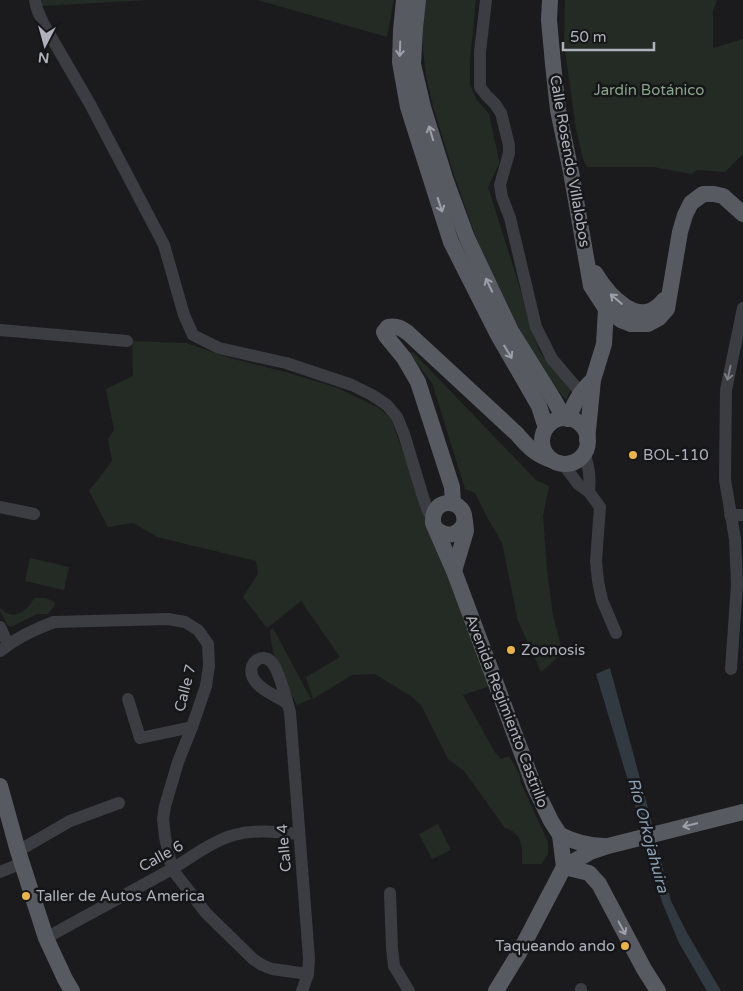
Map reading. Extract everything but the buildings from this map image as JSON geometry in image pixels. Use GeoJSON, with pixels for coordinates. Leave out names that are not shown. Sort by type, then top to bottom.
{"type":"FeatureCollection","features":[{"type":"Feature","properties":{"kind":"main road"},"geometry":{"type":"LineString","coordinates":[[404,0],[400,62],[408,107],[451,242],[498,336],[539,406],[544,431],[543,448],[546,455],[557,462]]}},
{"type":"Feature","properties":{"kind":"main road"},"geometry":{"type":"LineString","coordinates":[[418,0],[413,64],[423,107],[446,181],[467,238],[511,331],[566,419]]}},
{"type":"Feature","properties":{"kind":"main road","name":"Calle Rosendo Villalobos"},"geometry":{"type":"LineString","coordinates":[[550,0],[549,20],[558,110],[592,286],[606,310],[631,324]]}},
{"type":"Feature","properties":{"kind":"main road"},"geometry":{"type":"LineString","coordinates":[[604,344],[631,324],[648,324],[659,318],[667,309],[680,232],[691,203],[703,194],[724,196],[743,214]]}},
{"type":"Feature","properties":{"kind":"main road","name":"Calle Rosendo Villalobos"},"geometry":{"type":"LineString","coordinates":[[588,263],[603,287],[612,297],[624,306],[638,312],[650,312],[659,306],[670,292]]}},
{"type":"Feature","properties":{"kind":"main road"},"geometry":{"type":"LineString","coordinates":[[453,504],[452,487],[418,382],[404,358],[386,336],[384,332],[386,329],[392,326],[398,327],[408,333],[517,434],[528,447],[541,456],[557,462],[573,462],[577,460],[586,447],[593,380],[604,344],[606,310]]}},
{"type":"Feature","properties":{"kind":"main road"},"geometry":{"type":"LineString","coordinates":[[566,419],[581,392],[593,380]]}},
{"type":"Feature","properties":{"kind":"main road"},"geometry":{"type":"LineString","coordinates":[[517,434],[529,436],[544,431],[555,421],[566,419],[580,424],[586,434],[586,447]]}},
{"type":"Feature","properties":{"kind":"main road"},"geometry":{"type":"LineString","coordinates":[[454,571],[466,531],[464,514],[456,505],[444,503],[434,511],[434,523],[441,533],[447,535],[459,531],[464,521]]}},
{"type":"Feature","properties":{"kind":"main road","name":"Avenida Regimiento Castrillo"},"geometry":{"type":"LineString","coordinates":[[434,523],[454,571],[534,786],[560,835],[564,866]]}},
{"type":"Feature","properties":{"kind":"main road"},"geometry":{"type":"LineString","coordinates":[[0,786],[46,938],[72,991]]}},
{"type":"Feature","properties":{"kind":"main road"},"geometry":{"type":"LineString","coordinates":[[496,991],[519,953],[564,866],[590,852],[740,812]]}},
{"type":"Feature","properties":{"kind":"main road"},"geometry":{"type":"LineString","coordinates":[[560,835],[574,842],[593,846],[610,846]]}},
{"type":"Feature","properties":{"kind":"main road"},"geometry":{"type":"LineString","coordinates":[[610,846],[598,856],[594,866],[599,884],[644,969],[658,991]]}},
{"type":"Feature","properties":{"kind":"main road"},"geometry":{"type":"LineString","coordinates":[[564,866],[589,874],[599,884]]}},
{"type":"Feature","properties":{"kind":"street","name":"Avenida Regimiento Castrillo"},"geometry":{"type":"LineString","coordinates":[[36,0],[37,9],[43,23],[90,104],[164,245],[184,315],[193,335],[218,348],[286,363],[352,385],[387,405],[397,418],[404,434],[422,498],[434,523]]}},
{"type":"Feature","properties":{"kind":"street"},"geometry":{"type":"LineString","coordinates":[[486,0],[480,52],[480,87],[495,104],[500,113],[509,145],[509,152],[500,185],[502,197],[510,218],[536,328],[552,359],[581,392]]}},
{"type":"Feature","properties":{"kind":"street"},"geometry":{"type":"LineString","coordinates":[[730,669],[737,585],[735,539],[737,515],[725,480],[726,390],[743,308]]}},
{"type":"Feature","properties":{"kind":"street"},"geometry":{"type":"LineString","coordinates":[[0,330],[127,340]]}},
{"type":"Feature","properties":{"kind":"street"},"geometry":{"type":"LineString","coordinates":[[586,447],[590,480],[589,492]]}},
{"type":"Feature","properties":{"kind":"street"},"geometry":{"type":"LineString","coordinates":[[557,462],[578,484],[589,492],[600,507],[596,561],[598,580],[602,600],[616,633]]}},
{"type":"Feature","properties":{"kind":"street"},"geometry":{"type":"LineString","coordinates":[[0,507],[34,514]]}},
{"type":"Feature","properties":{"kind":"street","name":"Calle 7"},"geometry":{"type":"LineString","coordinates":[[4,648],[39,628],[54,622],[168,619],[185,622],[198,630],[208,644],[209,666],[206,686],[178,762],[165,806],[165,837],[172,869]]}},
{"type":"Feature","properties":{"kind":"street"},"geometry":{"type":"LineString","coordinates":[[0,627],[4,648]]}},
{"type":"Feature","properties":{"kind":"street"},"geometry":{"type":"LineString","coordinates":[[128,698],[140,738],[192,727]]}},
{"type":"Feature","properties":{"kind":"street","name":"Calle 4"},"geometry":{"type":"LineString","coordinates":[[287,703],[290,712],[309,958],[308,974],[302,991]]}},
{"type":"Feature","properties":{"kind":"street"},"geometry":{"type":"LineString","coordinates":[[0,872],[70,821],[119,803]]}},
{"type":"Feature","properties":{"kind":"street","name":"Calle 6"},"geometry":{"type":"LineString","coordinates":[[46,938],[172,869],[222,839],[247,832],[299,834]]}},
{"type":"Feature","properties":{"kind":"street"},"geometry":{"type":"LineString","coordinates":[[172,869],[206,913],[262,966],[308,974]]}},
{"type":"Feature","properties":{"kind":"street"},"geometry":{"type":"LineString","coordinates":[[390,893],[394,966],[409,991]]}},
{"type":"Feature","properties":{"kind":"green space"},"geometry":{"type":"Polygon","coordinates":[[[42,0],[149,0],[42,6],[42,0]]]}},
{"type":"Feature","properties":{"kind":"green space"},"geometry":{"type":"Polygon","coordinates":[[[257,0],[394,0],[387,37],[257,0]]]}},
{"type":"Feature","properties":{"kind":"green space"},"geometry":{"type":"Polygon","coordinates":[[[426,0],[476,0],[470,61],[470,84],[476,99],[489,114],[499,160],[499,164],[488,187],[539,350],[551,367],[571,389],[566,400],[544,373],[483,258],[455,178],[434,110],[426,76],[422,23],[426,0]]]}},
{"type":"Feature","properties":{"kind":"green space","name":"Jardín Botánico"},"geometry":{"type":"Polygon","coordinates":[[[565,0],[717,0],[713,11],[713,48],[743,39],[743,154],[725,172],[697,170],[691,174],[653,167],[587,167],[583,159],[576,129],[564,44],[565,0]]]}},
{"type":"Feature","properties":{"kind":"green space"},"geometry":{"type":"Polygon","coordinates":[[[132,341],[186,343],[230,358],[286,372],[338,388],[379,408],[391,419],[435,538],[496,684],[463,695],[494,751],[501,759],[509,756],[519,773],[521,783],[548,842],[548,854],[542,864],[522,864],[522,847],[519,837],[516,833],[505,828],[464,771],[448,759],[421,705],[412,697],[375,674],[352,675],[313,699],[306,677],[340,657],[301,601],[267,628],[243,597],[258,574],[256,561],[157,537],[133,523],[108,527],[89,491],[112,461],[108,439],[114,430],[106,389],[133,376],[132,341]]]}},
{"type":"Feature","properties":{"kind":"green space"},"geometry":{"type":"Polygon","coordinates":[[[413,352],[536,480],[549,486],[543,516],[547,570],[553,615],[563,653],[541,672],[518,621],[502,543],[475,493],[465,489],[432,383],[409,353],[413,352]]]}},
{"type":"Feature","properties":{"kind":"green space"},"geometry":{"type":"Polygon","coordinates":[[[30,558],[69,567],[64,590],[25,581],[30,558]]]}},
{"type":"Feature","properties":{"kind":"green space"},"geometry":{"type":"Polygon","coordinates":[[[35,598],[46,598],[56,603],[48,614],[37,614],[11,627],[8,626],[0,608],[13,615],[23,611],[35,598]]]}},
{"type":"Feature","properties":{"kind":"green space"},"geometry":{"type":"Polygon","coordinates":[[[273,628],[311,699],[297,705],[276,660],[270,630],[273,628]]]}},
{"type":"Feature","properties":{"kind":"green space"},"geometry":{"type":"Polygon","coordinates":[[[438,824],[451,850],[432,859],[419,834],[438,824]]]}},
{"type":"Feature","properties":{"kind":"water","name":"Río Orkojahuira"},"geometry":{"type":"Polygon","coordinates":[[[610,668],[671,901],[721,991],[707,991],[679,943],[662,902],[596,674],[610,668]]]}},
{"type":"Feature","properties":{"kind":"place","name":"BOL-110"},"geometry":{"type":"Point","coordinates":[633,455]}},
{"type":"Feature","properties":{"kind":"place","name":"Zoonosis"},"geometry":{"type":"Point","coordinates":[511,650]}},
{"type":"Feature","properties":{"kind":"place","name":"Taller de Autos America"},"geometry":{"type":"Point","coordinates":[26,896]}},
{"type":"Feature","properties":{"kind":"place","name":"Taqueando ando"},"geometry":{"type":"Point","coordinates":[625,946]}}]}
